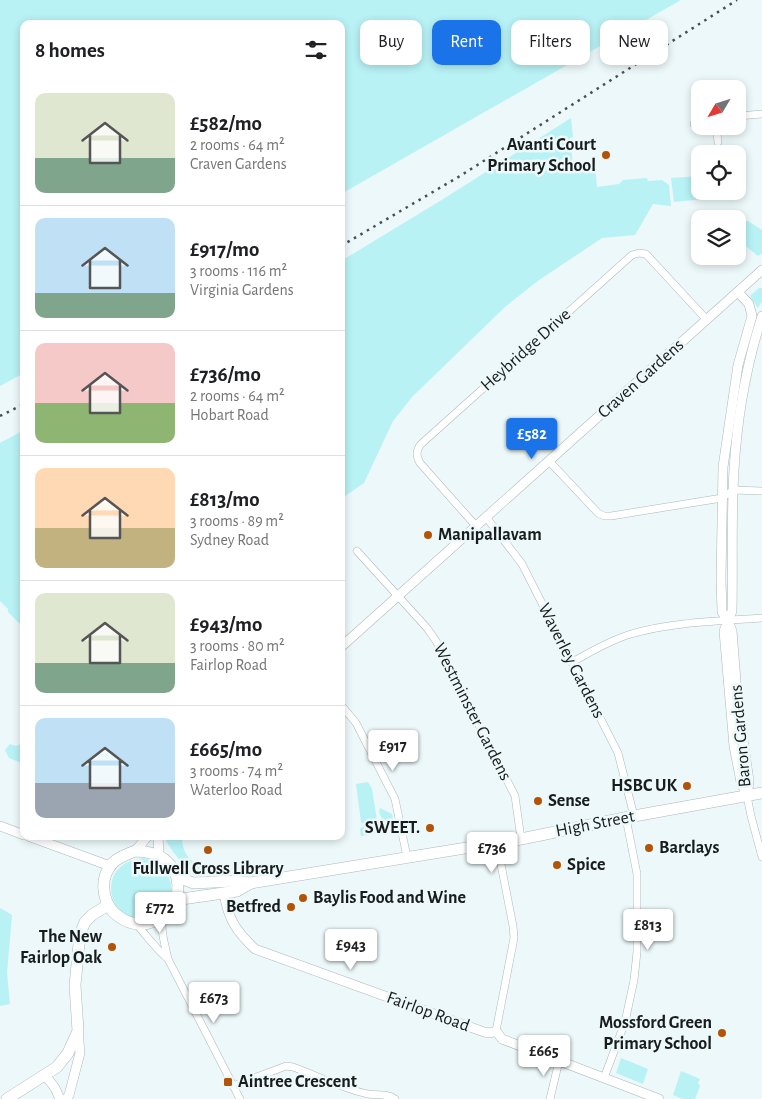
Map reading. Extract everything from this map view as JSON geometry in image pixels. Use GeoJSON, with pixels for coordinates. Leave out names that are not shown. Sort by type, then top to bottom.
{"type":"FeatureCollection","features":[{"type":"Feature","properties":{"kind":"main road","name":"High Street"},"geometry":{"type":"LineString","coordinates":[[178,877],[193,882],[234,881],[251,883],[497,844],[762,793]]}},
{"type":"Feature","properties":{"kind":"main road"},"geometry":{"type":"LineString","coordinates":[[143,851],[159,856],[169,864],[178,877],[175,900],[170,910],[164,916],[146,925],[137,925],[125,921],[114,914],[104,896],[105,876],[110,866],[122,856],[135,852],[143,851]]}},
{"type":"Feature","properties":{"kind":"main road","name":"High Street"},"geometry":{"type":"LineString","coordinates":[[175,900],[237,891],[251,883]]}},
{"type":"Feature","properties":{"kind":"main road"},"geometry":{"type":"LineString","coordinates":[[7,1099],[57,1067],[68,1053],[78,1031],[75,985],[80,934],[84,922],[108,905]]}},
{"type":"Feature","properties":{"kind":"street"},"geometry":{"type":"LineString","coordinates":[[746,115],[762,114]]}},
{"type":"Feature","properties":{"kind":"street"},"geometry":{"type":"LineString","coordinates":[[717,135],[718,142]]}},
{"type":"Feature","properties":{"kind":"street","name":"Heybridge Drive"},"geometry":{"type":"LineString","coordinates":[[476,526],[420,463],[417,457],[417,450],[420,445],[632,256],[639,253],[646,254],[707,320]]}},
{"type":"Feature","properties":{"kind":"street","name":"Craven Gardens"},"geometry":{"type":"LineString","coordinates":[[345,642],[761,273]]}},
{"type":"Feature","properties":{"kind":"street"},"geometry":{"type":"LineString","coordinates":[[738,292],[759,316]]}},
{"type":"Feature","properties":{"kind":"street","name":"Baron Gardens"},"geometry":{"type":"LineString","coordinates":[[728,621],[732,612],[734,469],[741,402],[759,316]]}},
{"type":"Feature","properties":{"kind":"street","name":"Baron Gardens"},"geometry":{"type":"LineString","coordinates":[[747,796],[749,781],[739,715],[732,631],[722,612],[722,498],[723,467],[738,366],[759,316]]}},
{"type":"Feature","properties":{"kind":"street"},"geometry":{"type":"LineString","coordinates":[[549,461],[598,513],[604,516],[722,498],[733,490],[762,491]]}},
{"type":"Feature","properties":{"kind":"street","name":"Waverley Gardens"},"geometry":{"type":"LineString","coordinates":[[486,517],[522,564],[618,754],[630,817],[637,874],[637,952],[634,980],[625,1022],[604,1078]]}},
{"type":"Feature","properties":{"kind":"street","name":"Westminster Gardens"},"geometry":{"type":"LineString","coordinates":[[357,551],[427,628],[436,641],[515,796],[521,839]]}},
{"type":"Feature","properties":{"kind":"street"},"geometry":{"type":"LineString","coordinates":[[572,662],[632,633],[678,625],[762,618]]}},
{"type":"Feature","properties":{"kind":"street"},"geometry":{"type":"LineString","coordinates":[[345,710],[356,723],[395,799],[408,857]]}},
{"type":"Feature","properties":{"kind":"street"},"geometry":{"type":"LineString","coordinates":[[747,796],[750,816],[762,857]]}},
{"type":"Feature","properties":{"kind":"street"},"geometry":{"type":"LineString","coordinates":[[0,826],[20,834]]}},
{"type":"Feature","properties":{"kind":"street"},"geometry":{"type":"LineString","coordinates":[[39,840],[110,866]]}},
{"type":"Feature","properties":{"kind":"street"},"geometry":{"type":"LineString","coordinates":[[135,852],[145,840]]}},
{"type":"Feature","properties":{"kind":"street"},"geometry":{"type":"LineString","coordinates":[[158,840],[159,856]]}},
{"type":"Feature","properties":{"kind":"street"},"geometry":{"type":"LineString","coordinates":[[496,1031],[514,938],[497,844]]}},
{"type":"Feature","properties":{"kind":"street","name":"Fairlop Road"},"geometry":{"type":"LineString","coordinates":[[224,893],[231,920],[239,934],[255,948],[484,1032],[496,1031],[502,1039],[659,1099]]}},
{"type":"Feature","properties":{"kind":"street"},"geometry":{"type":"LineString","coordinates":[[164,916],[161,926],[168,959],[240,1099]]}},
{"type":"Feature","properties":{"kind":"street"},"geometry":{"type":"LineString","coordinates":[[137,925],[157,950],[168,959]]}},
{"type":"Feature","properties":{"kind":"street"},"geometry":{"type":"LineString","coordinates":[[66,1099],[69,1096],[80,1053],[78,1031]]}},
{"type":"Feature","properties":{"kind":"street"},"geometry":{"type":"LineString","coordinates":[[550,1099],[559,1061]]}},
{"type":"Feature","properties":{"kind":"street"},"geometry":{"type":"LineString","coordinates":[[233,1086],[286,1066],[357,1092],[387,1095],[395,1099]]}},
{"type":"Feature","properties":{"kind":"street"},"geometry":{"type":"LineString","coordinates":[[45,1075],[55,1088],[60,1099]]}},
{"type":"Feature","properties":{"kind":"shaded area"},"geometry":{"type":"Polygon","coordinates":[[[0,0],[681,0],[646,20],[600,20],[600,46],[590,52],[590,20],[511,20],[511,65],[567,65],[345,192],[345,20],[20,20],[20,375],[0,386],[0,0]]]}},
{"type":"Feature","properties":{"kind":"shaded area"},"geometry":{"type":"Polygon","coordinates":[[[571,118],[573,137],[570,138],[573,166],[595,164],[597,187],[619,184],[623,180],[647,178],[648,181],[662,180],[669,185],[671,206],[653,204],[635,235],[602,238],[539,280],[505,307],[412,397],[393,421],[364,483],[345,496],[345,259],[571,118]]]}},
{"type":"Feature","properties":{"kind":"shaded area"},"geometry":{"type":"Polygon","coordinates":[[[691,177],[691,200],[694,200],[674,202],[671,178],[691,177]]]}},
{"type":"Feature","properties":{"kind":"shaded area"},"geometry":{"type":"Polygon","coordinates":[[[746,221],[762,230],[762,253],[758,256],[746,246],[746,221]]]}},
{"type":"Feature","properties":{"kind":"shaded area"},"geometry":{"type":"Polygon","coordinates":[[[759,288],[762,288],[762,301],[758,308],[750,296],[759,288]]]}},
{"type":"Feature","properties":{"kind":"shaded area"},"geometry":{"type":"Polygon","coordinates":[[[20,432],[20,624],[0,601],[0,443],[20,432]]]}},
{"type":"Feature","properties":{"kind":"shaded area"},"geometry":{"type":"Polygon","coordinates":[[[10,744],[16,746],[20,744],[20,762],[9,758],[5,750],[10,744]]]}},
{"type":"Feature","properties":{"kind":"shaded area"},"geometry":{"type":"Polygon","coordinates":[[[368,782],[372,789],[379,833],[361,836],[360,829],[365,825],[361,822],[356,784],[368,782]]]}},
{"type":"Feature","properties":{"kind":"shaded area"},"geometry":{"type":"Polygon","coordinates":[[[380,808],[392,814],[394,830],[385,826],[379,812],[380,808]]]}},
{"type":"Feature","properties":{"kind":"shaded area"},"geometry":{"type":"Polygon","coordinates":[[[182,840],[183,847],[188,856],[205,867],[195,871],[190,869],[178,858],[166,841],[182,840]]]}},
{"type":"Feature","properties":{"kind":"shaded area"},"geometry":{"type":"Polygon","coordinates":[[[144,858],[159,865],[169,877],[171,892],[169,900],[158,913],[147,918],[133,918],[122,913],[115,904],[111,892],[112,881],[117,870],[128,862],[144,858]]]}},
{"type":"Feature","properties":{"kind":"shaded area"},"geometry":{"type":"Polygon","coordinates":[[[0,908],[12,915],[7,973],[10,1004],[0,1006],[0,908]]]}},
{"type":"Feature","properties":{"kind":"shaded area"},"geometry":{"type":"Polygon","coordinates":[[[621,1058],[648,1069],[643,1084],[616,1073],[621,1058]]]}},
{"type":"Feature","properties":{"kind":"shaded area"},"geometry":{"type":"Polygon","coordinates":[[[681,1071],[700,1079],[698,1083],[700,1086],[695,1099],[682,1099],[673,1095],[681,1071]]]}},
{"type":"Feature","properties":{"kind":"railway"},"geometry":{"type":"LineString","coordinates":[[345,244],[460,176],[737,0]]}},
{"type":"Feature","properties":{"kind":"railway"},"geometry":{"type":"LineString","coordinates":[[0,416],[20,406]]}},
{"type":"Feature","properties":{"kind":"place","name":"Avanti Court Primary School"},"geometry":{"type":"Point","coordinates":[606,155]}},
{"type":"Feature","properties":{"kind":"place","name":"Manipallavam"},"geometry":{"type":"Point","coordinates":[428,535]}},
{"type":"Feature","properties":{"kind":"place","name":"HSBC UK"},"geometry":{"type":"Point","coordinates":[687,786]}},
{"type":"Feature","properties":{"kind":"place","name":"Sense"},"geometry":{"type":"Point","coordinates":[538,801]}},
{"type":"Feature","properties":{"kind":"place","name":"SWEET."},"geometry":{"type":"Point","coordinates":[430,828]}},
{"type":"Feature","properties":{"kind":"place","name":"Barclays"},"geometry":{"type":"Point","coordinates":[649,848]}},
{"type":"Feature","properties":{"kind":"place","name":"Fullwell Cross Library"},"geometry":{"type":"Point","coordinates":[208,850]}},
{"type":"Feature","properties":{"kind":"place","name":"Spice"},"geometry":{"type":"Point","coordinates":[557,865]}},
{"type":"Feature","properties":{"kind":"place","name":"Baylis Food and Wine"},"geometry":{"type":"Point","coordinates":[303,898]}},
{"type":"Feature","properties":{"kind":"place","name":"Betfred"},"geometry":{"type":"Point","coordinates":[291,907]}},
{"type":"Feature","properties":{"kind":"place","name":"The New Fairlop Oak"},"geometry":{"type":"Point","coordinates":[112,947]}},
{"type":"Feature","properties":{"kind":"place","name":"Mossford Green Primary School"},"geometry":{"type":"Point","coordinates":[722,1033]}},
{"type":"Feature","properties":{"kind":"place","name":"Aintree Crescent"},"geometry":{"type":"Point","coordinates":[228,1082]}}]}
